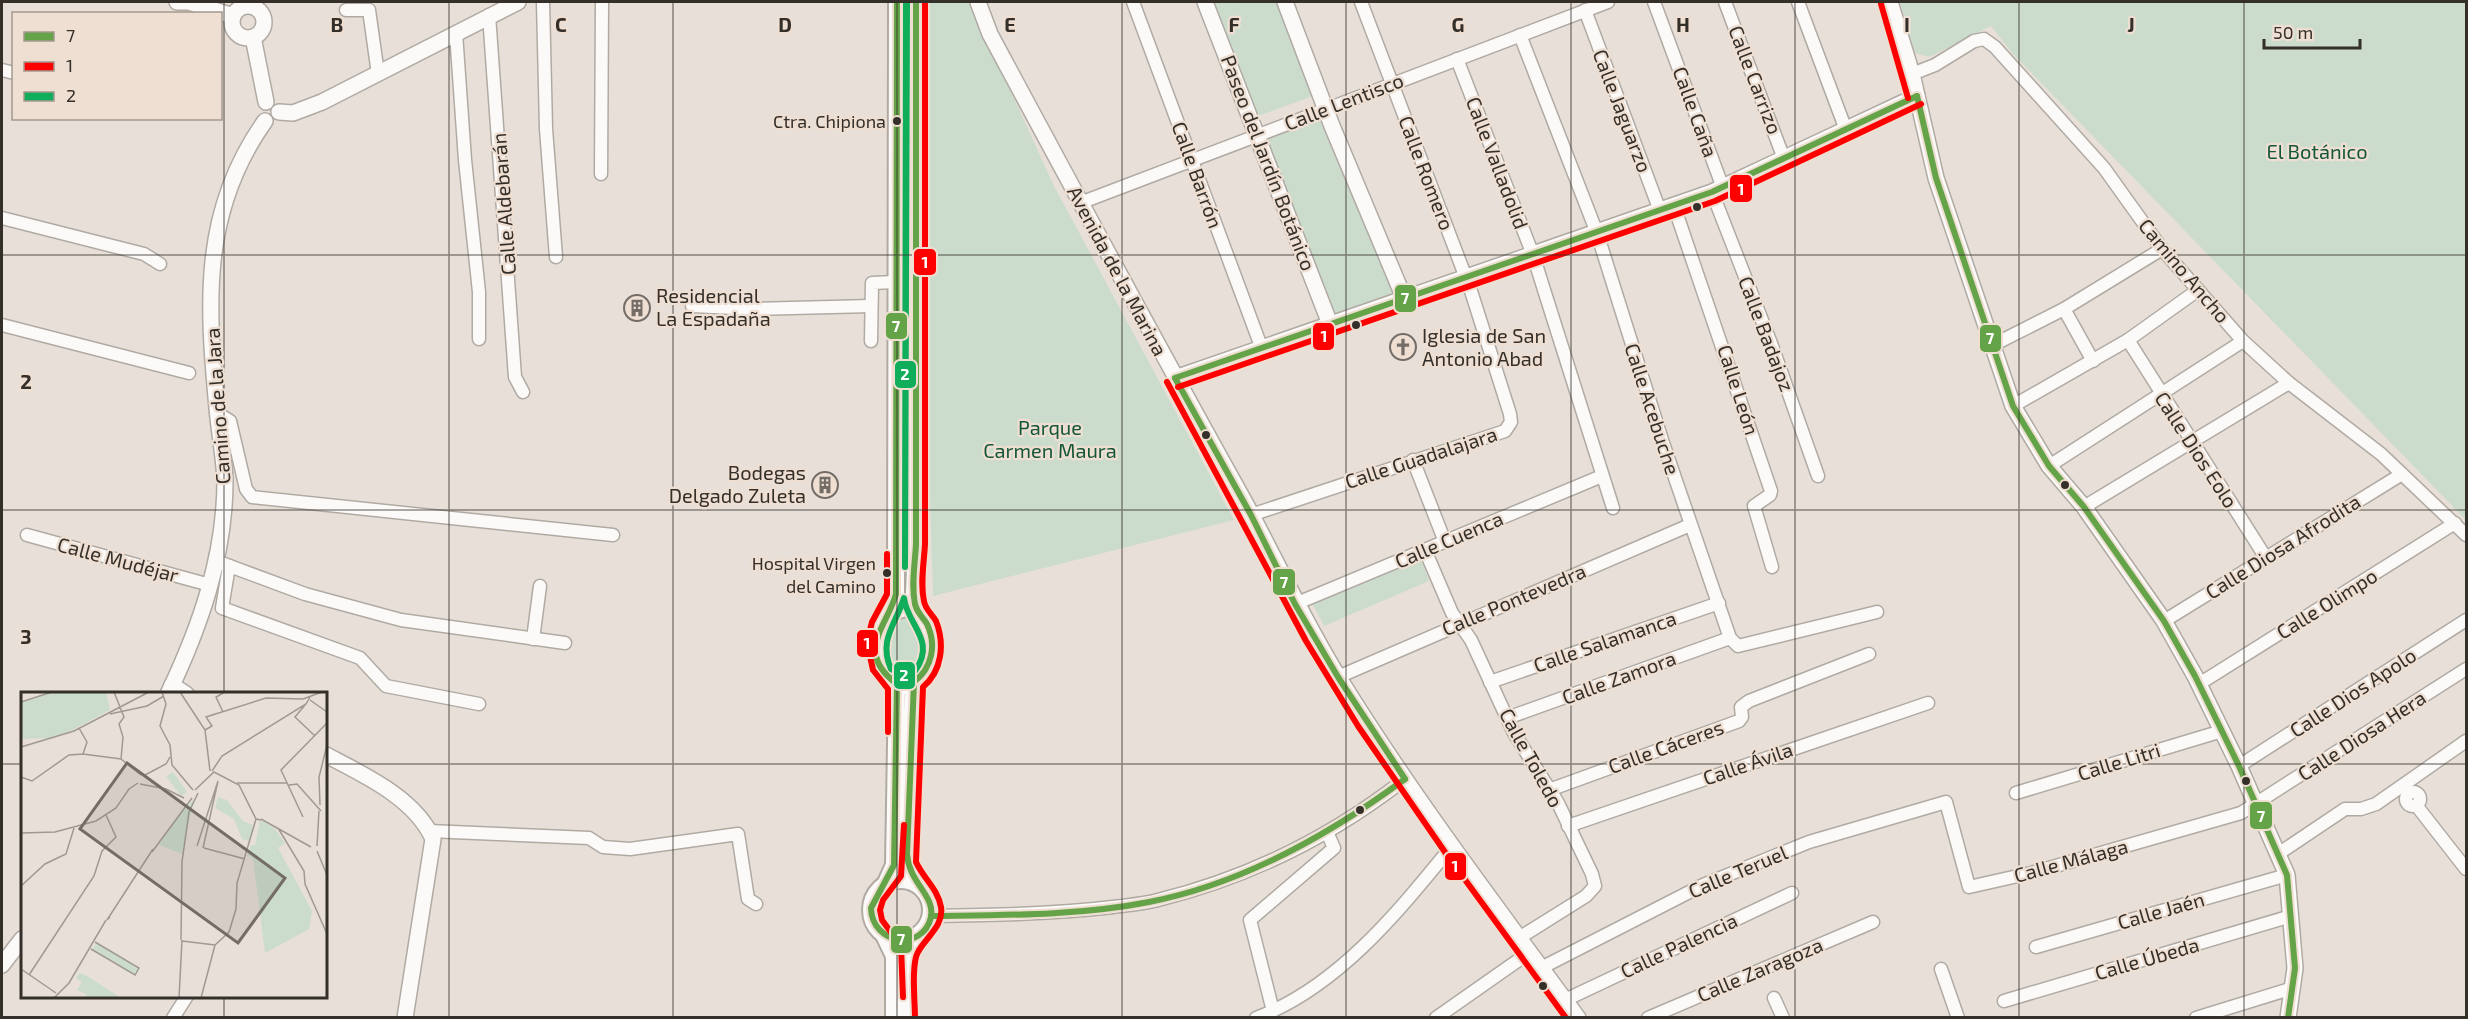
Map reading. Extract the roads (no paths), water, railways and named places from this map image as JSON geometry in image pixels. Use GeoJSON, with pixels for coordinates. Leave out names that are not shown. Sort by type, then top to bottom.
{"type":"FeatureCollection","features":[{"type":"Feature","properties":{"kind":"main road"},"geometry":{"type":"LineString","coordinates":[[890,613],[904,608],[916,612],[927,624],[932,660],[924,676],[914,682],[897,684],[887,678],[878,661],[878,632],[890,613],[896,594],[897,2]]}},
{"type":"Feature","properties":{"kind":"main road"},"geometry":{"type":"LineString","coordinates":[[916,2],[914,594],[916,612]]}},
{"type":"Feature","properties":{"kind":"main road"},"geometry":{"type":"LineString","coordinates":[[914,682],[908,788],[907,864],[915,883]]}},
{"type":"Feature","properties":{"kind":"main road"},"geometry":{"type":"LineString","coordinates":[[894,1017],[894,956],[884,935],[874,924],[871,910],[875,896],[885,885],[894,865],[897,684]]}},
{"type":"Feature","properties":{"kind":"main road"},"geometry":{"type":"LineString","coordinates":[[885,885],[899,880],[915,883],[922,888],[930,901],[931,916],[928,925],[916,937],[907,953],[906,1017]]}},
{"type":"Feature","properties":{"kind":"main road"},"geometry":{"type":"LineString","coordinates":[[884,935],[900,940],[916,937]]}},
{"type":"Feature","properties":{"kind":"street"},"geometry":{"type":"LineString","coordinates":[[185,2],[219,12]]}},
{"type":"Feature","properties":{"kind":"street"},"geometry":{"type":"LineString","coordinates":[[279,112],[293,113],[322,102],[518,2]]}},
{"type":"Feature","properties":{"kind":"street"},"geometry":{"type":"LineString","coordinates":[[543,2],[546,129],[556,257]]}},
{"type":"Feature","properties":{"kind":"street"},"geometry":{"type":"LineString","coordinates":[[602,2],[602,174]]}},
{"type":"Feature","properties":{"kind":"street","name":"Avenida de la Marina"},"geometry":{"type":"LineString","coordinates":[[978,2],[990,34],[1251,515],[1295,604],[1338,677],[1452,846],[1578,1017]]}},
{"type":"Feature","properties":{"kind":"street","name":"Calle Barrón"},"geometry":{"type":"LineString","coordinates":[[1133,2],[1262,349]]}},
{"type":"Feature","properties":{"kind":"street","name":"Paseo del Jardín Botánico"},"geometry":{"type":"LineString","coordinates":[[1205,2],[1330,324]]}},
{"type":"Feature","properties":{"kind":"street"},"geometry":{"type":"LineString","coordinates":[[1285,2],[1326,109],[1404,298]]}},
{"type":"Feature","properties":{"kind":"street","name":"Calle Romero"},"geometry":{"type":"LineString","coordinates":[[1360,2],[1466,278]]}},
{"type":"Feature","properties":{"kind":"street","name":"Calle Lentisco"},"geometry":{"type":"LineString","coordinates":[[1080,202],[1608,2]]}},
{"type":"Feature","properties":{"kind":"street","name":"Calle Caña"},"geometry":{"type":"LineString","coordinates":[[1654,2],[1718,190]]}},
{"type":"Feature","properties":{"kind":"street","name":"Calle Carrizo"},"geometry":{"type":"LineString","coordinates":[[1725,2],[1784,159]]}},
{"type":"Feature","properties":{"kind":"street"},"geometry":{"type":"LineString","coordinates":[[1798,2],[1846,130]]}},
{"type":"Feature","properties":{"kind":"street"},"geometry":{"type":"LineString","coordinates":[[1890,2],[1912,74],[1936,178],[2013,406],[2049,466],[2084,507],[2164,621],[2222,731],[2257,803],[2278,854],[2286,875],[2295,968],[2288,1017]]}},
{"type":"Feature","properties":{"kind":"street"},"geometry":{"type":"LineString","coordinates":[[244,6],[260,6],[264,25],[260,33],[252,38],[242,37],[234,31],[233,16],[244,6]]}},
{"type":"Feature","properties":{"kind":"street"},"geometry":{"type":"LineString","coordinates":[[346,10],[369,10],[378,74]]}},
{"type":"Feature","properties":{"kind":"street","name":"Calle Jaguarzo"},"geometry":{"type":"LineString","coordinates":[[1585,10],[1667,208]]}},
{"type":"Feature","properties":{"kind":"street"},"geometry":{"type":"LineString","coordinates":[[222,13],[233,16]]}},
{"type":"Feature","properties":{"kind":"street","name":"Calle Aldebarán"},"geometry":{"type":"LineString","coordinates":[[489,15],[515,377],[523,392]]}},
{"type":"Feature","properties":{"kind":"street"},"geometry":{"type":"LineString","coordinates":[[456,33],[465,160],[479,292],[479,339]]}},
{"type":"Feature","properties":{"kind":"street","name":"Calle Acebuche"},"geometry":{"type":"LineString","coordinates":[[1520,35],[1597,232],[1690,525],[1730,638]]}},
{"type":"Feature","properties":{"kind":"street"},"geometry":{"type":"LineString","coordinates":[[252,38],[266,102]]}},
{"type":"Feature","properties":{"kind":"street","name":"Camino Ancho"},"geometry":{"type":"LineString","coordinates":[[1912,74],[1935,65],[1974,41],[1984,39],[1995,47],[2104,168],[2162,249],[2243,341],[2289,383],[2402,474],[2466,535]]}},
{"type":"Feature","properties":{"kind":"street","name":"Calle Valladolid"},"geometry":{"type":"LineString","coordinates":[[1457,59],[1533,255],[1612,508]]}},
{"type":"Feature","properties":{"kind":"street"},"geometry":{"type":"LineString","coordinates":[[1175,378],[1718,190],[1917,96]]}},
{"type":"Feature","properties":{"kind":"street"},"geometry":{"type":"LineString","coordinates":[[266,102],[273,103],[279,112]]}},
{"type":"Feature","properties":{"kind":"street"},"geometry":{"type":"LineString","coordinates":[[266,102],[259,111],[265,121],[276,119],[279,112]]}},
{"type":"Feature","properties":{"kind":"street","name":"Camino de la Jara"},"geometry":{"type":"LineString","coordinates":[[170,689],[202,618],[210,585],[222,563],[221,538],[225,480],[217,414],[211,309],[212,250],[226,191],[247,146],[265,121]]}},
{"type":"Feature","properties":{"kind":"street","name":"Calle Badajoz"},"geometry":{"type":"LineString","coordinates":[[1718,190],[1818,476]]}},
{"type":"Feature","properties":{"kind":"street","name":"Calle León"},"geometry":{"type":"LineString","coordinates":[[1667,208],[1772,491],[1754,506],[1772,567]]}},
{"type":"Feature","properties":{"kind":"street"},"geometry":{"type":"LineString","coordinates":[[2,218],[144,254],[160,264]]}},
{"type":"Feature","properties":{"kind":"street"},"geometry":{"type":"LineString","coordinates":[[1991,346],[2064,309],[2162,249]]}},
{"type":"Feature","properties":{"kind":"street","name":"Calle Guadalajara"},"geometry":{"type":"LineString","coordinates":[[1251,515],[1505,431],[1511,422],[1510,414],[1466,278]]}},
{"type":"Feature","properties":{"kind":"street"},"geometry":{"type":"LineString","coordinates":[[871,341],[872,283],[896,282]]}},
{"type":"Feature","properties":{"kind":"street"},"geometry":{"type":"LineString","coordinates":[[2013,406],[2128,340],[2198,290]]}},
{"type":"Feature","properties":{"kind":"street"},"geometry":{"type":"LineString","coordinates":[[692,306],[755,309],[872,306]]}},
{"type":"Feature","properties":{"kind":"street"},"geometry":{"type":"LineString","coordinates":[[2064,309],[2093,361]]}},
{"type":"Feature","properties":{"kind":"street"},"geometry":{"type":"LineString","coordinates":[[2,325],[189,373]]}},
{"type":"Feature","properties":{"kind":"street","name":"Calle Dios Eolo"},"geometry":{"type":"LineString","coordinates":[[2128,340],[2159,393],[2265,558]]}},
{"type":"Feature","properties":{"kind":"street"},"geometry":{"type":"LineString","coordinates":[[2049,466],[2243,341]]}},
{"type":"Feature","properties":{"kind":"street"},"geometry":{"type":"LineString","coordinates":[[2084,507],[2289,383]]}},
{"type":"Feature","properties":{"kind":"street"},"geometry":{"type":"LineString","coordinates":[[217,414],[230,421],[246,489],[252,497],[613,535]]}},
{"type":"Feature","properties":{"kind":"street"},"geometry":{"type":"LineString","coordinates":[[1413,460],[1444,542]]}},
{"type":"Feature","properties":{"kind":"street","name":"Calle Diosa Afrodita"},"geometry":{"type":"LineString","coordinates":[[2164,621],[2402,474]]}},
{"type":"Feature","properties":{"kind":"street","name":"Calle Cuenca"},"geometry":{"type":"LineString","coordinates":[[1295,604],[1602,476]]}},
{"type":"Feature","properties":{"kind":"street","name":"Calle Olimpo"},"geometry":{"type":"LineString","coordinates":[[2199,684],[2455,523]]}},
{"type":"Feature","properties":{"kind":"street","name":"Calle Pontevedra"},"geometry":{"type":"LineString","coordinates":[[1338,677],[1690,525]]}},
{"type":"Feature","properties":{"kind":"street","name":"Calle Mudéjar"},"geometry":{"type":"LineString","coordinates":[[27,535],[210,585]]}},
{"type":"Feature","properties":{"kind":"street","name":"Calle Toledo"},"geometry":{"type":"LineString","coordinates":[[1425,550],[1459,624],[1471,640],[1507,718],[1549,790],[1592,873],[1595,886],[1586,896],[1519,938]]}},
{"type":"Feature","properties":{"kind":"street"},"geometry":{"type":"LineString","coordinates":[[479,704],[386,686],[360,658],[222,608],[222,563],[305,594],[401,620],[565,643]]}},
{"type":"Feature","properties":{"kind":"street"},"geometry":{"type":"LineString","coordinates":[[533,639],[540,586]]}},
{"type":"Feature","properties":{"kind":"street","name":"Calle Salamanca"},"geometry":{"type":"LineString","coordinates":[[1490,682],[1719,603]]}},
{"type":"Feature","properties":{"kind":"street"},"geometry":{"type":"LineString","coordinates":[[1730,638],[1738,646],[1877,612]]}},
{"type":"Feature","properties":{"kind":"street","name":"Calle Dios Apolo"},"geometry":{"type":"LineString","coordinates":[[2239,766],[2466,621]]}},
{"type":"Feature","properties":{"kind":"street","name":"Calle Zamora"},"geometry":{"type":"LineString","coordinates":[[1507,718],[1730,638]]}},
{"type":"Feature","properties":{"kind":"street","name":"Calle Cáceres"},"geometry":{"type":"LineString","coordinates":[[1549,790],[1739,722],[1742,717],[1741,707],[1749,701],[1869,654]]}},
{"type":"Feature","properties":{"kind":"street","name":"Calle Diosa Hera"},"geometry":{"type":"LineString","coordinates":[[2257,803],[2466,669]]}},
{"type":"Feature","properties":{"kind":"street","name":"Calle Ávila"},"geometry":{"type":"LineString","coordinates":[[1568,826],[1928,703]]}},
{"type":"Feature","properties":{"kind":"street","name":"Calle Litri"},"geometry":{"type":"LineString","coordinates":[[2016,793],[2222,731]]}},
{"type":"Feature","properties":{"kind":"street"},"geometry":{"type":"LineString","coordinates":[[2278,854],[2345,809],[2361,809],[2405,790],[2466,741]]}},
{"type":"Feature","properties":{"kind":"street"},"geometry":{"type":"LineString","coordinates":[[327,756],[405,802],[425,822],[433,839],[405,1017]]}},
{"type":"Feature","properties":{"kind":"street"},"geometry":{"type":"LineString","coordinates":[[931,916],[1083,910],[1156,901],[1240,875],[1327,832],[1374,803],[1405,779]]}},
{"type":"Feature","properties":{"kind":"street"},"geometry":{"type":"LineString","coordinates":[[2405,790],[2408,804],[2416,805],[2466,869]]}},
{"type":"Feature","properties":{"kind":"street","name":"Calle Málaga"},"geometry":{"type":"LineString","coordinates":[[1946,801],[1969,887],[2031,873],[2230,816],[2257,803]]}},
{"type":"Feature","properties":{"kind":"street","name":"Calle Teruel"},"geometry":{"type":"LineString","coordinates":[[1542,968],[1703,885],[1809,842],[1946,801]]}},
{"type":"Feature","properties":{"kind":"street"},"geometry":{"type":"LineString","coordinates":[[429,831],[589,838],[603,847],[630,849],[738,834],[748,899],[756,904]]}},
{"type":"Feature","properties":{"kind":"street"},"geometry":{"type":"LineString","coordinates":[[1273,1011],[1250,920],[1334,848],[1327,832]]}},
{"type":"Feature","properties":{"kind":"street"},"geometry":{"type":"LineString","coordinates":[[1256,1017],[1273,1011],[1327,977],[1359,950],[1410,897],[1452,846]]}},
{"type":"Feature","properties":{"kind":"street","name":"Calle Jaén"},"geometry":{"type":"LineString","coordinates":[[2036,946],[2286,875]]}},
{"type":"Feature","properties":{"kind":"street","name":"Calle Palencia"},"geometry":{"type":"LineString","coordinates":[[1565,1000],[1792,893]]}},
{"type":"Feature","properties":{"kind":"street","name":"Calle Úbeda"},"geometry":{"type":"LineString","coordinates":[[2004,1001],[2290,916]]}},
{"type":"Feature","properties":{"kind":"street","name":"Calle Zaragoza"},"geometry":{"type":"LineString","coordinates":[[1648,1017],[1873,922]]}},
{"type":"Feature","properties":{"kind":"street"},"geometry":{"type":"LineString","coordinates":[[2,965],[21,940]]}},
{"type":"Feature","properties":{"kind":"street"},"geometry":{"type":"LineString","coordinates":[[1436,1017],[1530,952]]}},
{"type":"Feature","properties":{"kind":"street"},"geometry":{"type":"LineString","coordinates":[[1941,969],[1958,1017]]}},
{"type":"Feature","properties":{"kind":"street"},"geometry":{"type":"LineString","coordinates":[[2196,1017],[2293,988]]}},
{"type":"Feature","properties":{"kind":"street"},"geometry":{"type":"LineString","coordinates":[[173,1017],[186,998]]}},
{"type":"Feature","properties":{"kind":"street"},"geometry":{"type":"LineString","coordinates":[[1773,998],[1783,1017]]}},
{"type":"Feature","properties":{"kind":"place","name":"Ctra. Chipiona"},"geometry":{"type":"Point","coordinates":[897,121]}},
{"type":"Feature","properties":{"kind":"place","name":"Residencial La Espadaña"},"geometry":{"type":"Point","coordinates":[637,308]}},
{"type":"Feature","properties":{"kind":"place","name":"Iglesia de San Antonio Abad"},"geometry":{"type":"Point","coordinates":[1403,347]}},
{"type":"Feature","properties":{"kind":"place","name":"Bodegas Delgado Zuleta"},"geometry":{"type":"Point","coordinates":[825,485]}},
{"type":"Feature","properties":{"kind":"place","name":"Hospital Virgen del Camino"},"geometry":{"type":"Point","coordinates":[887,573]}},
{"type":"Feature","properties":{"kind":"park label","name":"El Botánico"},"geometry":{"type":"Point","coordinates":[2317,152]}},
{"type":"Feature","properties":{"kind":"park label","name":"Parque Carmen Maura"},"geometry":{"type":"Point","coordinates":[1050,440]}}]}
